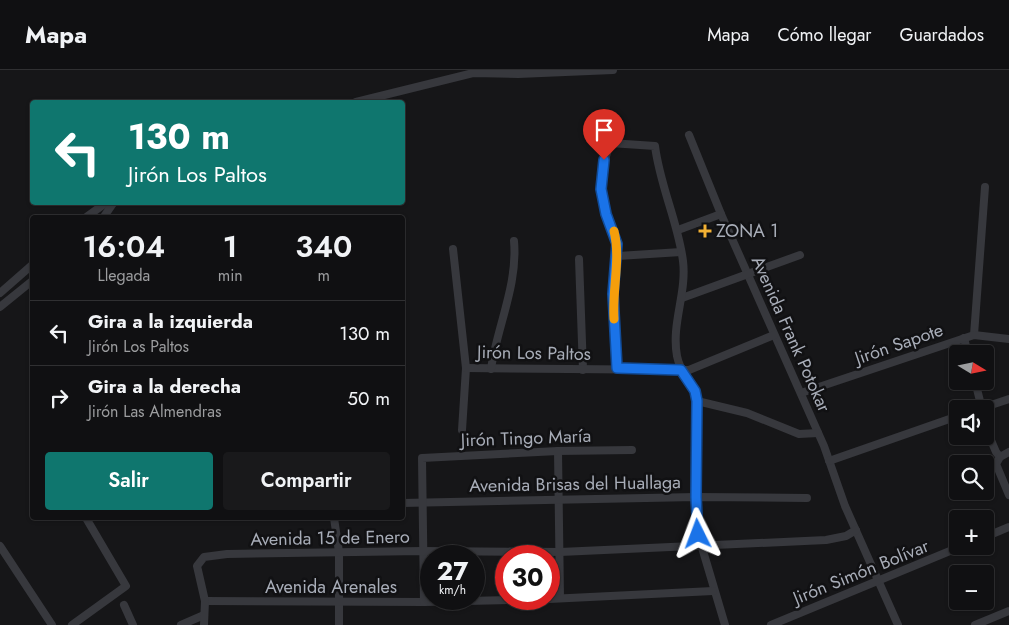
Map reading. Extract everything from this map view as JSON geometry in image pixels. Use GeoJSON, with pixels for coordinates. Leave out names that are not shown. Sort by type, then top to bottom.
{"type":"FeatureCollection","features":[{"type":"Feature","properties":{"kind":"street"},"geometry":{"type":"LineString","coordinates":[[364,100],[473,73],[518,74],[613,70]]}},
{"type":"Feature","properties":{"kind":"street","name":"Avenida Frank Potokar"},"geometry":{"type":"LineString","coordinates":[[689,136],[721,214],[818,433],[838,490],[898,625]]}},
{"type":"Feature","properties":{"kind":"street"},"geometry":{"type":"LineString","coordinates":[[617,368],[613,294],[618,256],[617,244],[606,214],[601,189],[601,173],[610,144],[655,146],[666,194],[678,230],[684,270],[676,345],[681,370],[695,391],[697,401],[696,497],[698,534],[713,591],[725,625]]}},
{"type":"Feature","properties":{"kind":"street"},"geometry":{"type":"LineString","coordinates":[[974,335],[985,187]]}},
{"type":"Feature","properties":{"kind":"street"},"geometry":{"type":"LineString","coordinates":[[89,215],[103,205]]}},
{"type":"Feature","properties":{"kind":"street"},"geometry":{"type":"LineString","coordinates":[[678,230],[721,214]]}},
{"type":"Feature","properties":{"kind":"street"},"geometry":{"type":"LineString","coordinates":[[491,369],[496,340],[512,282],[514,241]]}},
{"type":"Feature","properties":{"kind":"street"},"geometry":{"type":"LineString","coordinates":[[453,249],[466,368],[462,430]]}},
{"type":"Feature","properties":{"kind":"street"},"geometry":{"type":"LineString","coordinates":[[618,256],[681,252]]}},
{"type":"Feature","properties":{"kind":"street"},"geometry":{"type":"LineString","coordinates":[[682,298],[800,255]]}},
{"type":"Feature","properties":{"kind":"street"},"geometry":{"type":"LineString","coordinates":[[579,259],[582,370]]}},
{"type":"Feature","properties":{"kind":"street"},"geometry":{"type":"LineString","coordinates":[[0,293],[30,267]]}},
{"type":"Feature","properties":{"kind":"street"},"geometry":{"type":"LineString","coordinates":[[0,307],[30,283]]}},
{"type":"Feature","properties":{"kind":"street","name":"Jirón Los Paltos"},"geometry":{"type":"LineString","coordinates":[[466,368],[681,370],[702,365],[774,335]]}},
{"type":"Feature","properties":{"kind":"street","name":"Jirón Sapote"},"geometry":{"type":"LineString","coordinates":[[801,393],[974,335],[1009,339]]}},
{"type":"Feature","properties":{"kind":"street"},"geometry":{"type":"LineString","coordinates":[[964,338],[966,345]]}},
{"type":"Feature","properties":{"kind":"street"},"geometry":{"type":"LineString","coordinates":[[994,404],[1009,399]]}},
{"type":"Feature","properties":{"kind":"street"},"geometry":{"type":"LineString","coordinates":[[697,401],[747,413],[799,434],[818,433]]}},
{"type":"Feature","properties":{"kind":"street"},"geometry":{"type":"LineString","coordinates":[[829,461],[949,419]]}},
{"type":"Feature","properties":{"kind":"street"},"geometry":{"type":"LineString","coordinates":[[993,445],[1000,457]]}},
{"type":"Feature","properties":{"kind":"street","name":"Jirón Tingo María"},"geometry":{"type":"LineString","coordinates":[[423,502],[422,458],[558,451],[632,450]]}},
{"type":"Feature","properties":{"kind":"street"},"geometry":{"type":"LineString","coordinates":[[558,451],[560,545]]}},
{"type":"Feature","properties":{"kind":"street"},"geometry":{"type":"LineString","coordinates":[[1009,452],[1000,457],[997,467],[1009,495]]}},
{"type":"Feature","properties":{"kind":"street","name":"Avenida Brisas del Huallaga"},"geometry":{"type":"LineString","coordinates":[[405,503],[696,497],[807,498]]}},
{"type":"Feature","properties":{"kind":"street"},"geometry":{"type":"LineString","coordinates":[[422,545],[423,502]]}},
{"type":"Feature","properties":{"kind":"street"},"geometry":{"type":"LineString","coordinates":[[72,625],[126,586],[87,520]]}},
{"type":"Feature","properties":{"kind":"street"},"geometry":{"type":"LineString","coordinates":[[334,520],[339,552],[339,625]]}},
{"type":"Feature","properties":{"kind":"street"},"geometry":{"type":"LineString","coordinates":[[994,533],[1009,527]]}},
{"type":"Feature","properties":{"kind":"street","name":"Avenida 15 de Enero"},"geometry":{"type":"LineString","coordinates":[[560,552],[826,540],[846,536],[856,530]]}},
{"type":"Feature","properties":{"kind":"street"},"geometry":{"type":"LineString","coordinates":[[0,546],[52,625]]}},
{"type":"Feature","properties":{"kind":"street","name":"Avenida 15 de Enero"},"geometry":{"type":"LineString","coordinates":[[204,601],[197,566],[204,557],[227,554],[420,551]]}},
{"type":"Feature","properties":{"kind":"street","name":"Jirón Simón Bolívar"},"geometry":{"type":"LineString","coordinates":[[771,625],[949,551]]}},
{"type":"Feature","properties":{"kind":"street","name":"Avenida Arenales"},"geometry":{"type":"LineString","coordinates":[[560,598],[713,591]]}},
{"type":"Feature","properties":{"kind":"street"},"geometry":{"type":"LineString","coordinates":[[204,601],[204,625]]}},
{"type":"Feature","properties":{"kind":"street","name":"Avenida Arenales"},"geometry":{"type":"LineString","coordinates":[[204,601],[420,602]]}},
{"type":"Feature","properties":{"kind":"street"},"geometry":{"type":"LineString","coordinates":[[124,605],[133,625]]}},
{"type":"Feature","properties":{"kind":"street"},"geometry":{"type":"LineString","coordinates":[[975,625],[1009,610]]}},
{"type":"Feature","properties":{"kind":"street"},"geometry":{"type":"LineString","coordinates":[[181,625],[204,615]]}},
{"type":"Feature","properties":{"kind":"slow traffic"},"geometry":{"type":"LineString","coordinates":[[614,231],[618,256],[613,294],[614,319]]}},
{"type":"Feature","properties":{"kind":"place","name":"ZONA 1"},"geometry":{"type":"Point","coordinates":[705,231]}},
{"type":"Feature","properties":{"kind":"route"},"geometry":{"type":"LineString","coordinates":[[604,160],[601,173],[601,189],[606,214],[613,228],[618,256],[613,294],[617,368],[681,370],[695,391],[697,401],[696,497],[698,534]]}}]}
